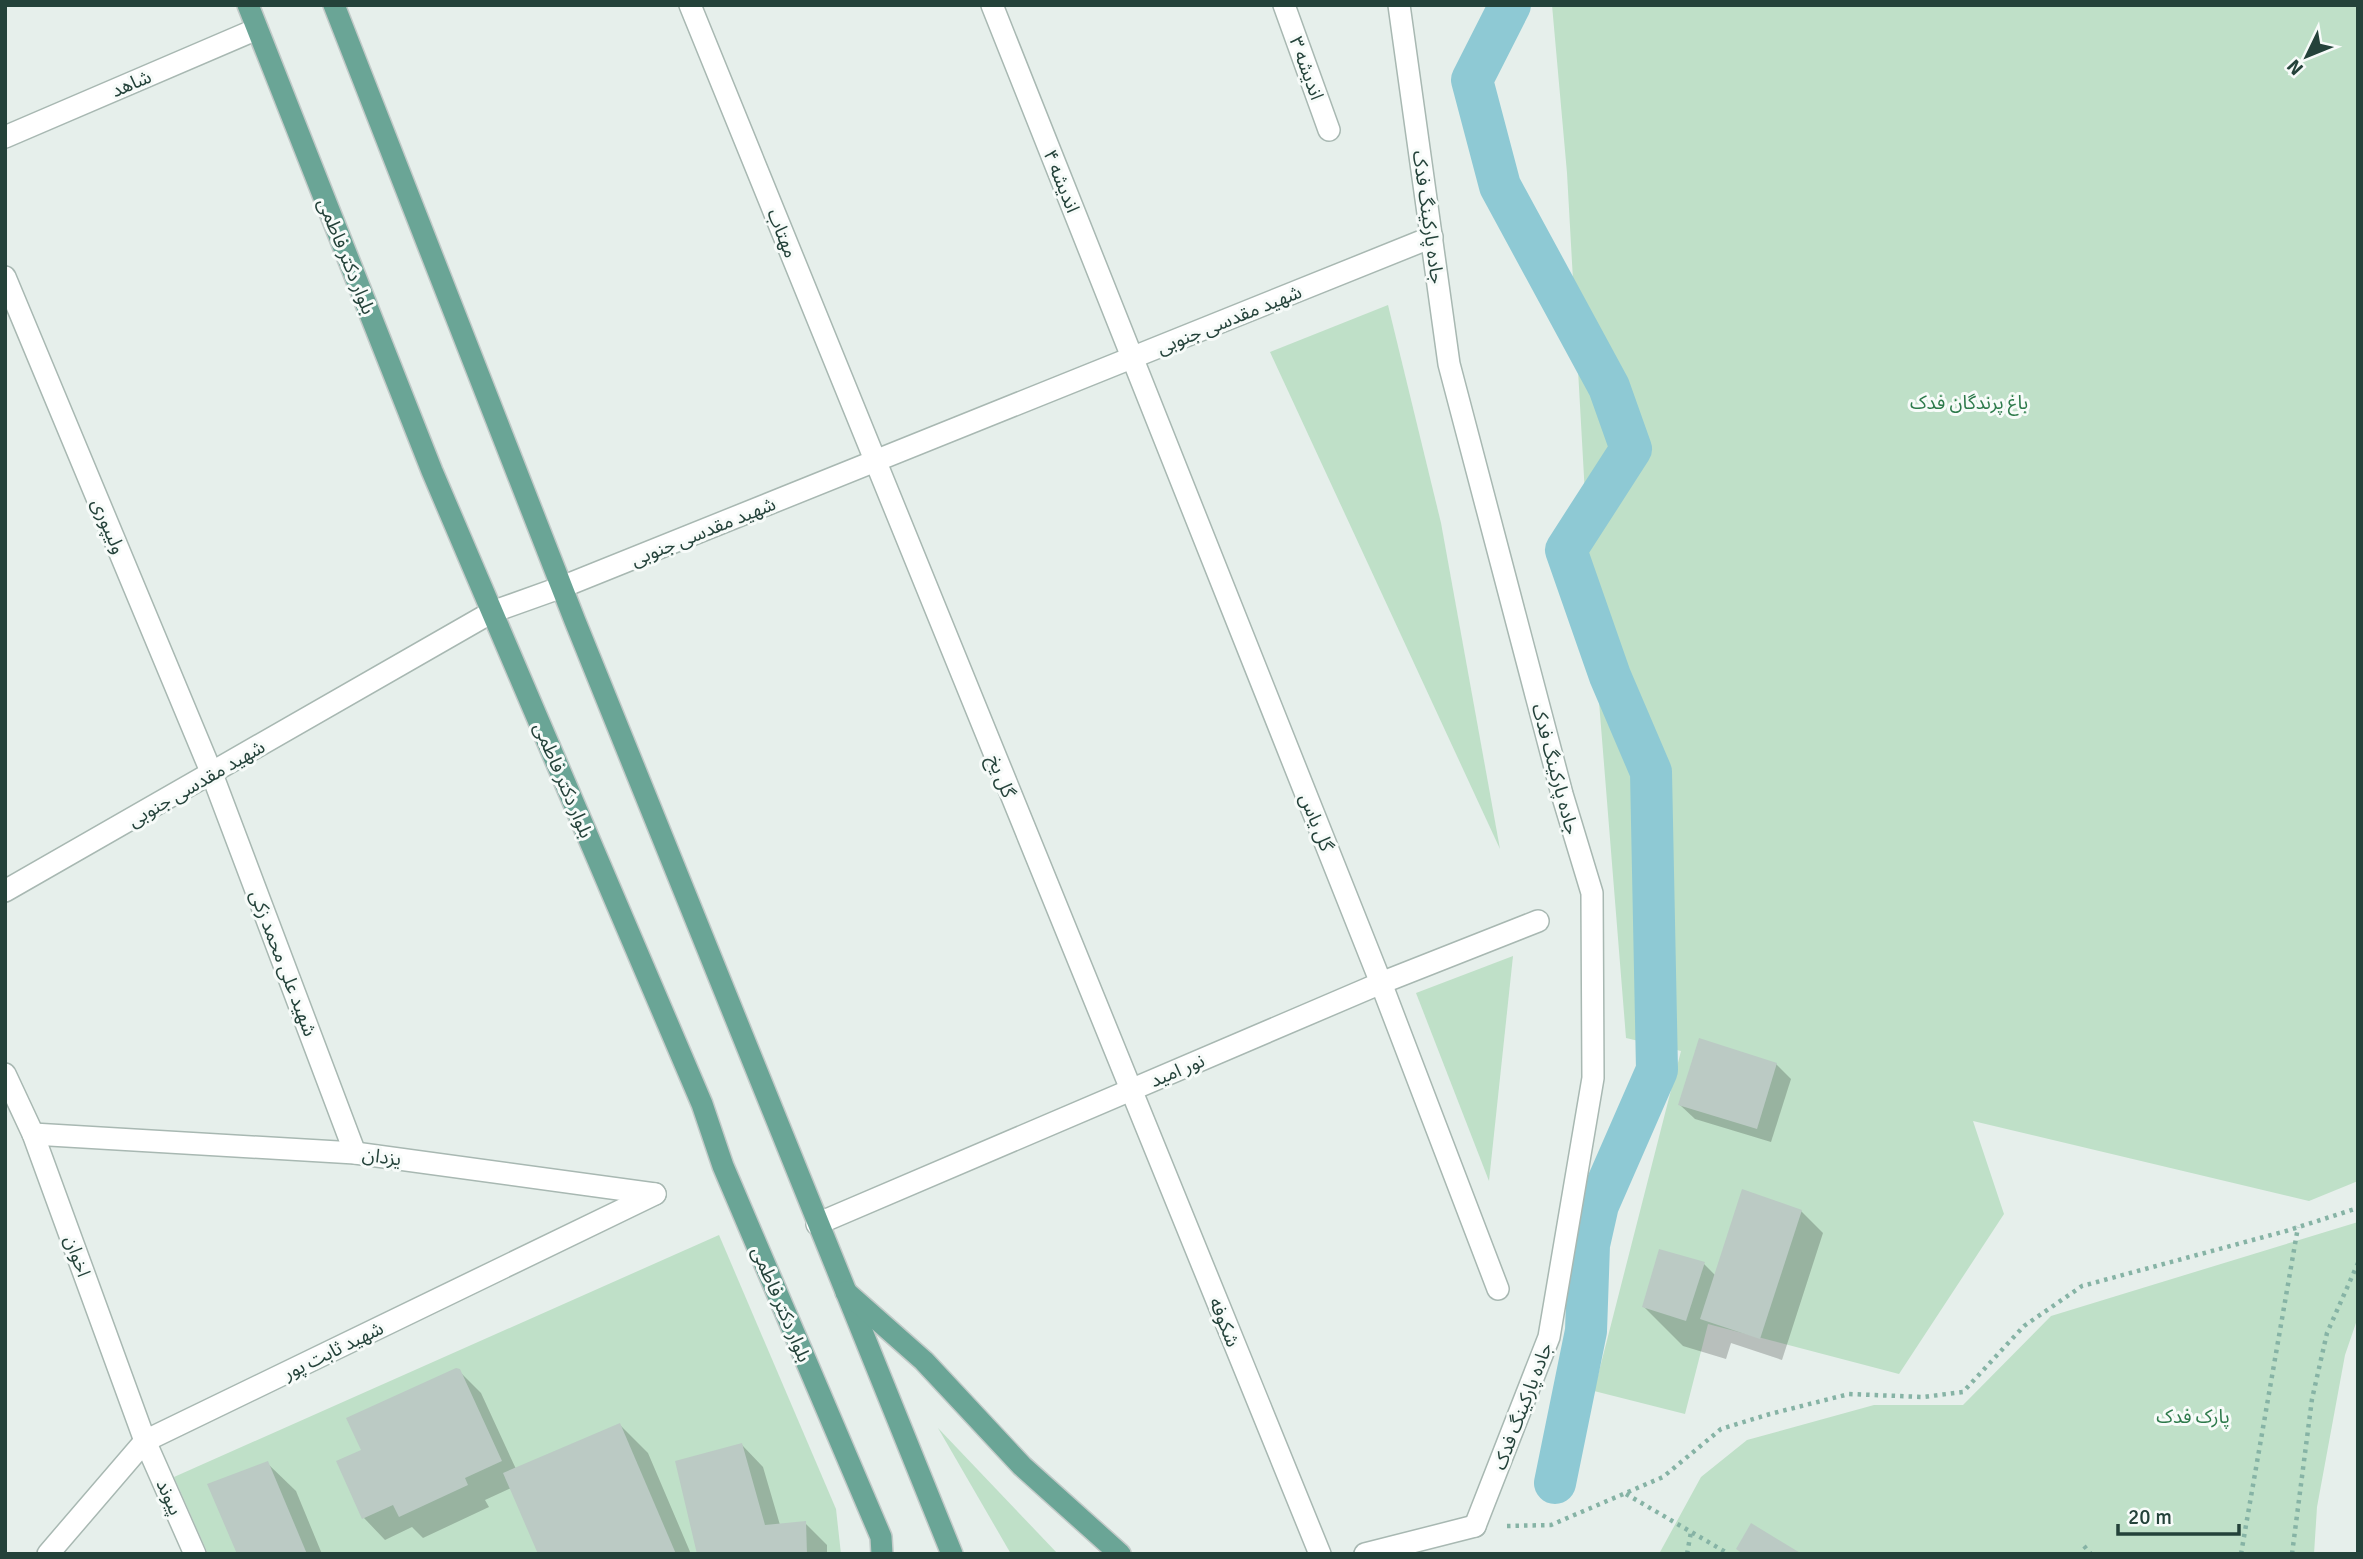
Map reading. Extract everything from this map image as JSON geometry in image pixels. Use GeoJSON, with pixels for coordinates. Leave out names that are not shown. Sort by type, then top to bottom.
{"type":"FeatureCollection","features":[{"type":"Feature","properties":{"kind":"main road","name":"بلوار دکتر فاطمی"},"geometry":{"type":"LineString","coordinates":[[248,5],[432,471],[702,1104],[723,1166],[881,1537],[882,1554]]}},
{"type":"Feature","properties":{"kind":"main road"},"geometry":{"type":"LineString","coordinates":[[340,7],[562,587],[842,1288],[952,1554]]}},
{"type":"Feature","properties":{"kind":"main road"},"geometry":{"type":"LineString","coordinates":[[842,1288],[924,1361],[1022,1466],[1120,1554]]}},
{"type":"Feature","properties":{"kind":"street","name":"مهتاب"},"geometry":{"type":"LineString","coordinates":[[691,5],[875,461]]}},
{"type":"Feature","properties":{"kind":"street","name":"اندیشه ۴"},"geometry":{"type":"LineString","coordinates":[[992,5],[1132,358]]}},
{"type":"Feature","properties":{"kind":"street","name":"اندیشه ۳"},"geometry":{"type":"LineString","coordinates":[[1284,5],[1329,130]]}},
{"type":"Feature","properties":{"kind":"street","name":"جاده پارکینگ فدک"},"geometry":{"type":"LineString","coordinates":[[1399,5],[1449,364],[1562,794],[1592,893],[1593,1077],[1549,1338],[1475,1527]]}},
{"type":"Feature","properties":{"kind":"street","name":"شاهد"},"geometry":{"type":"LineString","coordinates":[[5,137],[257,29]]}},
{"type":"Feature","properties":{"kind":"street","name":"شهید مقدسی جنوبی"},"geometry":{"type":"LineString","coordinates":[[5,891],[492,612],[562,587],[1432,237]]}},
{"type":"Feature","properties":{"kind":"street","name":"ولیپوری"},"geometry":{"type":"LineString","coordinates":[[5,277],[212,774]]}},
{"type":"Feature","properties":{"kind":"street","name":"گل یاس"},"geometry":{"type":"LineString","coordinates":[[1132,358],[1381,984],[1498,1289]]}},
{"type":"Feature","properties":{"kind":"street","name":"گل یخ"},"geometry":{"type":"LineString","coordinates":[[875,461],[1130,1090]]}},
{"type":"Feature","properties":{"kind":"street","name":"شهید علی محمد زکی"},"geometry":{"type":"LineString","coordinates":[[212,774],[355,1153]]}},
{"type":"Feature","properties":{"kind":"street","name":"نور امید"},"geometry":{"type":"LineString","coordinates":[[817,1224],[1381,984],[1538,921]]}},
{"type":"Feature","properties":{"kind":"street","name":"اخوان"},"geometry":{"type":"LineString","coordinates":[[5,1074],[33,1134],[145,1441]]}},
{"type":"Feature","properties":{"kind":"street","name":"شکوفه"},"geometry":{"type":"LineString","coordinates":[[1130,1090],[1320,1554]]}},
{"type":"Feature","properties":{"kind":"street","name":"یزدان"},"geometry":{"type":"LineString","coordinates":[[33,1134],[355,1153],[655,1194]]}},
{"type":"Feature","properties":{"kind":"street","name":"شهید ثابت پور"},"geometry":{"type":"LineString","coordinates":[[48,1554],[145,1441],[655,1194]]}},
{"type":"Feature","properties":{"kind":"street","name":"پیوند"},"geometry":{"type":"LineString","coordinates":[[145,1441],[195,1554]]}},
{"type":"Feature","properties":{"kind":"street"},"geometry":{"type":"LineString","coordinates":[[1365,1554],[1475,1527]]}},
{"type":"Feature","properties":{"kind":"street"},"geometry":{"type":"LineString","coordinates":[[1432,1554],[1475,1527]]}},
{"type":"Feature","properties":{"kind":"path"},"geometry":{"type":"LineString","coordinates":[[1475,1527],[1551,1525],[1663,1477],[1721,1429],[1770,1414],[1849,1394],[1923,1397],[1963,1392],[2024,1326],[2082,1286],[2358,1208]]}},
{"type":"Feature","properties":{"kind":"path"},"geometry":{"type":"LineString","coordinates":[[2241,1554],[2298,1227]]}},
{"type":"Feature","properties":{"kind":"path"},"geometry":{"type":"LineString","coordinates":[[2291,1554],[2312,1399],[2327,1333],[2358,1263]]}},
{"type":"Feature","properties":{"kind":"path"},"geometry":{"type":"LineString","coordinates":[[1625,1493],[1728,1554]]}},
{"type":"Feature","properties":{"kind":"path"},"geometry":{"type":"LineString","coordinates":[[1687,1554],[1691,1532]]}},
{"type":"Feature","properties":{"kind":"path"},"geometry":{"type":"LineString","coordinates":[[2084,1546],[2091,1554]]}},
{"type":"Feature","properties":{"kind":"green space","name":"باغ پرندگان فدک"},"geometry":{"type":"Polygon","coordinates":[[[1552,5],[2358,5],[2358,1181],[2309,1201],[1973,1121],[2004,1214],[1899,1374],[1708,1324],[1685,1414],[1594,1391],[1681,1051],[1626,1038],[1591,602],[1567,173],[1552,5]]]}},
{"type":"Feature","properties":{"kind":"green space"},"geometry":{"type":"Polygon","coordinates":[[[1388,305],[1441,523],[1500,849],[1270,352],[1388,305]]]}},
{"type":"Feature","properties":{"kind":"green space"},"geometry":{"type":"Polygon","coordinates":[[[1513,956],[1489,1181],[1416,993],[1513,956]]]}},
{"type":"Feature","properties":{"kind":"green space","name":"پارک فدک"},"geometry":{"type":"Polygon","coordinates":[[[2358,1222],[2358,1317],[2345,1355],[2317,1507],[2314,1554],[1659,1554],[1701,1477],[1747,1440],[1874,1405],[1963,1405],[2051,1316],[2358,1222]]]}},
{"type":"Feature","properties":{"kind":"green space"},"geometry":{"type":"Polygon","coordinates":[[[719,1235],[836,1509],[841,1554],[208,1554],[174,1477],[719,1235]]]}},
{"type":"Feature","properties":{"kind":"green space"},"geometry":{"type":"Polygon","coordinates":[[[938,1428],[1058,1554],[1011,1554],[938,1428]]]}},
{"type":"Feature","properties":{"kind":"building"},"geometry":{"type":"Polygon","coordinates":[[[1699,1038],[1777,1063],[1757,1129],[1678,1105],[1699,1038]]]}},
{"type":"Feature","properties":{"kind":"building"},"geometry":{"type":"Polygon","coordinates":[[[1742,1189],[1802,1210],[1760,1339],[1700,1319],[1742,1189]]]}},
{"type":"Feature","properties":{"kind":"building"},"geometry":{"type":"Polygon","coordinates":[[[1659,1249],[1705,1262],[1686,1321],[1642,1307],[1659,1249]]]}},
{"type":"Feature","properties":{"kind":"building"},"geometry":{"type":"Polygon","coordinates":[[[456,1368],[460,1369],[502,1461],[465,1478],[468,1485],[399,1517],[393,1505],[362,1519],[336,1461],[361,1450],[346,1418],[456,1368]]]}},
{"type":"Feature","properties":{"kind":"building"},"geometry":{"type":"Polygon","coordinates":[[[620,1423],[676,1554],[538,1554],[503,1473],[620,1423]]]}},
{"type":"Feature","properties":{"kind":"building"},"geometry":{"type":"Polygon","coordinates":[[[742,1443],[765,1525],[806,1521],[807,1554],[697,1554],[675,1461],[742,1443]]]}},
{"type":"Feature","properties":{"kind":"building"},"geometry":{"type":"Polygon","coordinates":[[[268,1461],[307,1554],[237,1554],[207,1484],[268,1461]]]}},
{"type":"Feature","properties":{"kind":"building"},"geometry":{"type":"Polygon","coordinates":[[[1751,1523],[1802,1554],[1743,1554],[1736,1549],[1751,1523]]]}},
{"type":"Feature","properties":{"kind":"waterway"},"geometry":{"type":"LineString","coordinates":[[1510,5],[1472,80],[1500,186],[1609,387],[1631,449],[1566,550],[1610,676],[1651,772],[1657,1070],[1598,1205],[1589,1245],[1586,1331],[1555,1483]]}}]}
